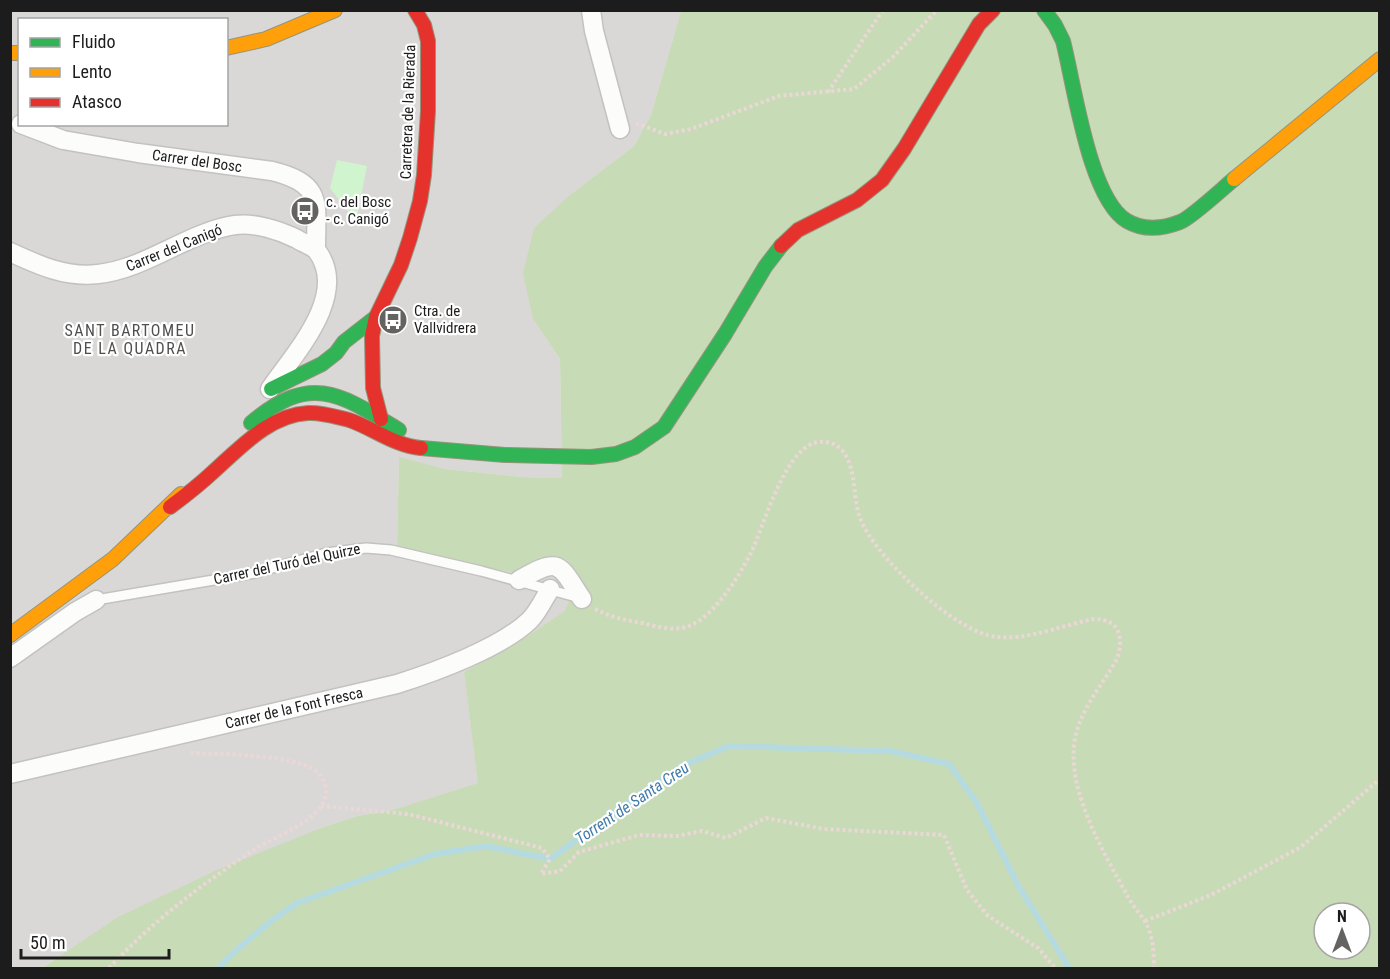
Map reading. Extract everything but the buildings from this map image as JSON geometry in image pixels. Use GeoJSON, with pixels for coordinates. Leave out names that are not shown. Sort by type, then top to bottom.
{"type":"FeatureCollection","features":[{"type":"Feature","properties":{"kind":"main road"},"geometry":{"type":"LineString","coordinates":[[228,48],[266,39],[335,10]]}},
{"type":"Feature","properties":{"kind":"main road","name":"Carretera de la Rierada"},"geometry":{"type":"LineString","coordinates":[[381,419],[373,388],[372,349],[376,317],[401,265],[423,188],[428,111],[428,41],[424,25],[415,10]]}},
{"type":"Feature","properties":{"kind":"main road"},"geometry":{"type":"LineString","coordinates":[[286,418],[309,413],[322,414],[351,421],[375,434],[416,448],[442,451],[591,457],[626,451],[648,440],[663,427],[765,267],[785,241],[798,230],[857,200],[882,180],[904,149],[974,32],[993,10]]}},
{"type":"Feature","properties":{"kind":"main road"},"geometry":{"type":"LineString","coordinates":[[1044,10],[1052,19],[1063,41],[1086,141],[1101,188],[1118,215],[1143,228],[1170,228],[1182,222],[1380,59]]}},
{"type":"Feature","properties":{"kind":"main road","name":"Carretera de la Rierada"},"geometry":{"type":"LineString","coordinates":[[269,391],[307,374],[336,353],[345,342],[376,317]]}},
{"type":"Feature","properties":{"kind":"main road","name":"Carretera de la Rierada"},"geometry":{"type":"LineString","coordinates":[[361,374],[372,349]]}},
{"type":"Feature","properties":{"kind":"main road"},"geometry":{"type":"LineString","coordinates":[[336,353],[336,386],[345,409],[375,434]]}},
{"type":"Feature","properties":{"kind":"main road"},"geometry":{"type":"LineString","coordinates":[[336,386],[381,419],[414,439],[442,451]]}},
{"type":"Feature","properties":{"kind":"main road"},"geometry":{"type":"LineString","coordinates":[[220,452],[266,409],[277,402],[336,386]]}},
{"type":"Feature","properties":{"kind":"main road"},"geometry":{"type":"LineString","coordinates":[[170,507],[194,489],[256,434],[302,408],[328,400],[336,386]]}},
{"type":"Feature","properties":{"kind":"main road"},"geometry":{"type":"LineString","coordinates":[[10,635],[113,559],[170,507],[220,452],[269,391]]}},
{"type":"Feature","properties":{"kind":"street"},"geometry":{"type":"LineString","coordinates":[[591,10],[594,31],[620,129]]}},
{"type":"Feature","properties":{"kind":"street","name":"Carrer del Bosc"},"geometry":{"type":"LineString","coordinates":[[25,126],[63,140],[293,176],[307,185],[313,195],[316,210],[316,249]]}},
{"type":"Feature","properties":{"kind":"street","name":"Carrer del Canigó"},"geometry":{"type":"LineString","coordinates":[[10,252],[51,270],[75,274],[96,274],[117,271],[212,231],[237,225],[260,227],[293,237],[316,249]]}},
{"type":"Feature","properties":{"kind":"street"},"geometry":{"type":"LineString","coordinates":[[269,391],[311,331],[323,304],[327,284],[324,265],[316,249]]}},
{"type":"Feature","properties":{"kind":"street"},"geometry":{"type":"LineString","coordinates":[[519,580],[543,567],[556,566],[564,571],[582,599]]}},
{"type":"Feature","properties":{"kind":"street","name":"Carrer de la Font Fresca"},"geometry":{"type":"LineString","coordinates":[[10,774],[397,684],[431,674],[514,632],[530,620],[550,589]]}},
{"type":"Feature","properties":{"kind":"street"},"geometry":{"type":"LineString","coordinates":[[10,658],[96,600]]}},
{"type":"Feature","properties":{"kind":"lane","name":"Carrer del Turó del Quirze"},"geometry":{"type":"LineString","coordinates":[[96,600],[255,573],[350,548],[391,550],[519,580],[582,599]]}},
{"type":"Feature","properties":{"kind":"path"},"geometry":{"type":"LineString","coordinates":[[828,92],[883,10]]}},
{"type":"Feature","properties":{"kind":"path"},"geometry":{"type":"LineString","coordinates":[[614,107],[630,120],[665,134],[691,129],[779,96],[854,89],[893,57],[937,10]]}},
{"type":"Feature","properties":{"kind":"path"},"geometry":{"type":"LineString","coordinates":[[582,599],[611,617],[662,628],[682,628],[697,622],[709,613],[740,573],[778,488],[797,455],[807,444],[831,442],[847,456],[856,505],[866,532],[889,561],[922,593],[956,620],[994,637],[1010,638],[1094,619],[1106,619],[1113,623],[1121,641],[1120,650],[1079,725],[1074,745],[1074,770],[1080,797],[1103,851],[1132,904],[1145,921],[1152,944],[1154,969]]}},
{"type":"Feature","properties":{"kind":"path"},"geometry":{"type":"LineString","coordinates":[[109,969],[136,939],[181,902],[257,848],[301,824],[321,806],[327,792],[324,780],[317,771],[301,764],[280,759],[182,752],[159,740]]}},
{"type":"Feature","properties":{"kind":"path"},"geometry":{"type":"LineString","coordinates":[[1145,921],[1211,895],[1301,847],[1380,779]]}},
{"type":"Feature","properties":{"kind":"path"},"geometry":{"type":"LineString","coordinates":[[321,806],[408,814],[542,848],[550,859],[541,874],[560,871],[579,852],[612,841],[639,835],[677,836],[702,831],[726,838],[766,818],[824,829],[944,835],[967,890],[988,916],[1038,948],[1055,969]]}},
{"type":"Feature","properties":{"kind":"shaded area"},"geometry":{"type":"Polygon","coordinates":[[[10,11],[681,11],[651,115],[634,146],[571,194],[533,319],[560,359],[562,478],[522,477],[445,469],[399,458],[397,548],[519,574],[541,557],[567,560],[579,576],[566,611],[511,647],[464,672],[479,783],[389,811],[357,816],[321,828],[56,958],[42,968],[10,968],[10,11]]]}},
{"type":"Feature","properties":{"kind":"shaded area"},"geometry":{"type":"Polygon","coordinates":[[[141,754],[142,766],[11,799],[11,783],[141,754]]]}},
{"type":"Feature","properties":{"kind":"green space"},"geometry":{"type":"Polygon","coordinates":[[[681,11],[1379,11],[1379,968],[42,968],[118,917],[217,870],[357,816],[389,811],[478,783],[464,672],[511,647],[565,611],[579,576],[567,560],[541,557],[519,574],[397,548],[399,457],[445,469],[522,477],[562,478],[560,359],[533,319],[523,273],[534,228],[571,194],[634,146],[651,115],[681,11]]]}},
{"type":"Feature","properties":{"kind":"green space"},"geometry":{"type":"Polygon","coordinates":[[[337,160],[367,166],[356,222],[330,188],[337,160]]]}},
{"type":"Feature","properties":{"kind":"waterway","name":"Torrent de Santa Creu"},"geometry":{"type":"LineString","coordinates":[[219,968],[271,921],[297,903],[435,854],[486,846],[550,859],[684,765],[729,746],[890,751],[949,764],[977,803],[1019,887],[1069,968]]}},
{"type":"Feature","properties":{"kind":"traffic: fast"},"geometry":{"type":"LineString","coordinates":[[1044,10],[1063,41],[1078,111],[1093,165],[1114,209],[1127,221],[1153,228],[1180,222],[1234,179]]}},
{"type":"Feature","properties":{"kind":"traffic: fast"},"geometry":{"type":"LineString","coordinates":[[421,448],[505,455],[591,457],[616,454],[635,447],[664,427],[725,334],[765,267],[781,246]]}},
{"type":"Feature","properties":{"kind":"traffic: fast"},"geometry":{"type":"LineString","coordinates":[[271,389],[322,364],[336,353],[344,342],[376,317]]}},
{"type":"Feature","properties":{"kind":"traffic: fast"},"geometry":{"type":"LineString","coordinates":[[251,423],[272,407],[309,393],[326,394],[343,399],[399,430]]}},
{"type":"Feature","properties":{"kind":"traffic: slow"},"geometry":{"type":"LineString","coordinates":[[228,48],[266,39],[335,10]]}},
{"type":"Feature","properties":{"kind":"traffic: slow"},"geometry":{"type":"LineString","coordinates":[[10,53],[18,53]]}},
{"type":"Feature","properties":{"kind":"traffic: slow"},"geometry":{"type":"LineString","coordinates":[[1234,179],[1380,59]]}},
{"type":"Feature","properties":{"kind":"traffic: slow"},"geometry":{"type":"LineString","coordinates":[[10,635],[113,559],[181,494]]}},
{"type":"Feature","properties":{"kind":"traffic: jam"},"geometry":{"type":"LineString","coordinates":[[381,419],[373,388],[372,336],[376,317],[401,265],[410,238],[424,175],[428,111],[428,41],[424,25],[415,10]]}},
{"type":"Feature","properties":{"kind":"traffic: jam"},"geometry":{"type":"LineString","coordinates":[[781,246],[798,230],[857,200],[882,180],[904,149],[979,24],[993,10]]}},
{"type":"Feature","properties":{"kind":"traffic: jam"},"geometry":{"type":"LineString","coordinates":[[170,507],[256,434],[294,415],[318,413],[349,420],[402,444],[421,448]]}},
{"type":"Feature","properties":{"kind":"place","name":"c. del Bosc - c. Canigó"},"geometry":{"type":"Point","coordinates":[305,211]}},
{"type":"Feature","properties":{"kind":"place","name":"Ctra. de Vallvidrera"},"geometry":{"type":"Point","coordinates":[393,320]}},
{"type":"Feature","properties":{"kind":"district","name":"SANT BARTOMEU DE LA QUADRA"},"geometry":{"type":"Point","coordinates":[130,339]}}]}
